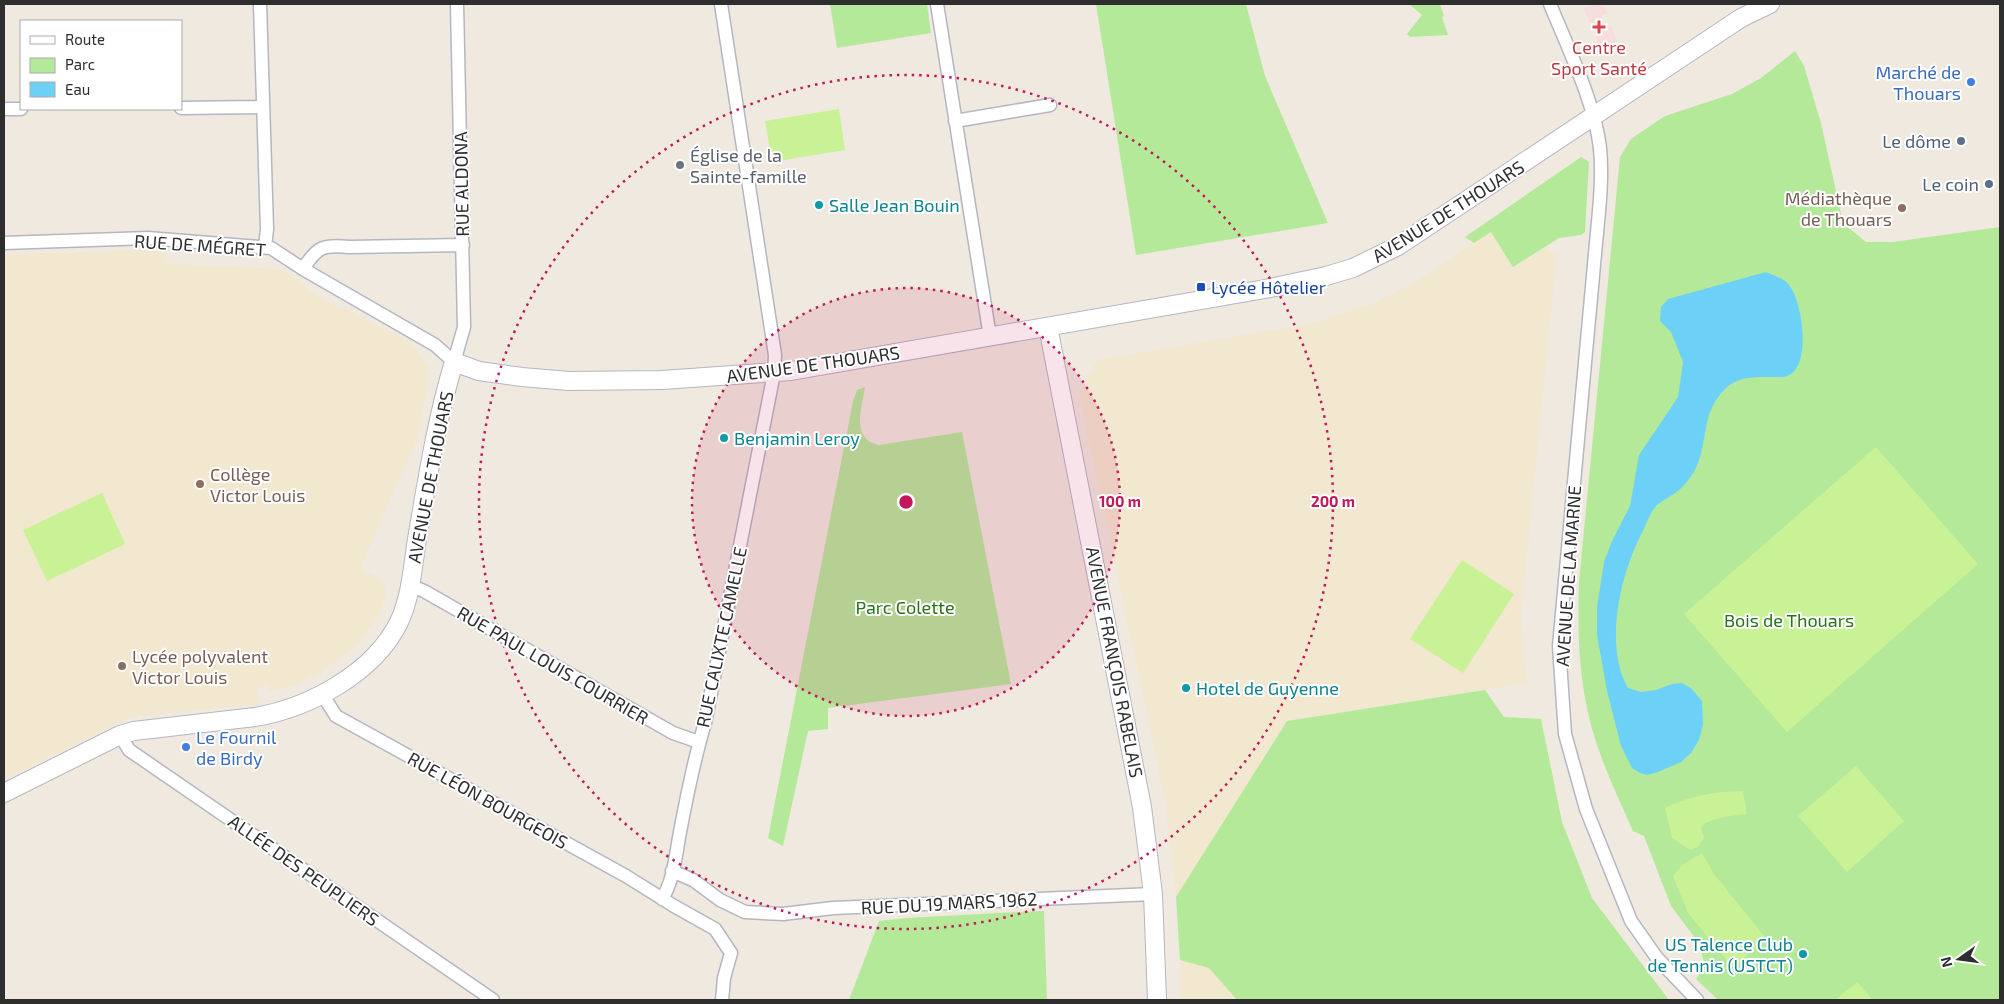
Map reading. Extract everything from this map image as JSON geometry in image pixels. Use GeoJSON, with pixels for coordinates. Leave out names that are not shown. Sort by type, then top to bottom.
{"type":"FeatureCollection","features":[{"type":"Feature","properties":{"kind":"street"},"geometry":{"type":"LineString","coordinates":[[260,4],[267,229],[265,247]]}},
{"type":"Feature","properties":{"kind":"street","name":"RUE ALDONA"},"geometry":{"type":"LineString","coordinates":[[454,362],[464,327],[457,4]]}},
{"type":"Feature","properties":{"kind":"street","name":"RUE CALIXTE CAMELLE"},"geometry":{"type":"LineString","coordinates":[[662,899],[667,891],[672,872],[699,742],[707,713],[774,373],[775,355],[721,4]]}},
{"type":"Feature","properties":{"kind":"street"},"geometry":{"type":"LineString","coordinates":[[936,4],[990,337]]}},
{"type":"Feature","properties":{"kind":"street","name":"AVENUE DE LA MARNE"},"geometry":{"type":"LineString","coordinates":[[1550,4],[1589,102],[1600,148],[1600,194],[1559,646],[1565,734],[1586,809],[1631,921],[1657,958],[1697,1000]]}},
{"type":"Feature","properties":{"kind":"street","name":"AVENUE DE THOUARS"},"geometry":{"type":"LineString","coordinates":[[4,793],[120,735],[148,728],[273,714],[310,702],[336,686],[375,655],[387,640],[403,612],[436,430],[454,362],[479,371],[569,381],[662,380],[774,373],[1265,289],[1326,276],[1353,268],[1398,246],[1741,18],[1770,4]]}},
{"type":"Feature","properties":{"kind":"street"},"geometry":{"type":"LineString","coordinates":[[955,120],[1050,104]]}},
{"type":"Feature","properties":{"kind":"street"},"geometry":{"type":"LineString","coordinates":[[182,108],[263,107]]}},
{"type":"Feature","properties":{"kind":"street"},"geometry":{"type":"LineString","coordinates":[[4,109],[20,109]]}},
{"type":"Feature","properties":{"kind":"street","name":"RUE DE MÉGRET"},"geometry":{"type":"LineString","coordinates":[[4,243],[148,238],[265,247],[276,251],[303,269],[435,345],[454,362]]}},
{"type":"Feature","properties":{"kind":"street"},"geometry":{"type":"LineString","coordinates":[[303,269],[318,249],[332,245],[349,247],[463,245]]}},
{"type":"Feature","properties":{"kind":"street","name":"AVENUE FRANÇOIS RABELAIS"},"geometry":{"type":"LineString","coordinates":[[1048,327],[1142,807],[1153,894],[1157,1000]]}},
{"type":"Feature","properties":{"kind":"street","name":"RUE PAUL LOUIS COURRIER"},"geometry":{"type":"LineString","coordinates":[[409,585],[424,591],[673,733],[699,742]]}},
{"type":"Feature","properties":{"kind":"street","name":"RUE LÉON BOURGEOIS"},"geometry":{"type":"LineString","coordinates":[[322,694],[336,716],[626,876],[715,929],[731,953],[724,978],[722,1000]]}},
{"type":"Feature","properties":{"kind":"street","name":"ALLÉE DES PEUPLIERS"},"geometry":{"type":"LineString","coordinates":[[120,735],[129,750],[493,1000]]}},
{"type":"Feature","properties":{"kind":"street","name":"RUE DU 19 MARS 1962"},"geometry":{"type":"LineString","coordinates":[[672,872],[693,880],[720,900],[745,912],[784,914],[833,908],[1153,894]]}},
{"type":"Feature","properties":{"kind":"shaded area","name":"Centre Sport Santé"},"geometry":{"type":"Polygon","coordinates":[[[1594,4],[1603,4],[1607,13],[1601,16],[1606,27],[1611,25],[1618,45],[1601,51],[1584,8],[1594,4]]]}},
{"type":"Feature","properties":{"kind":"shaded area"},"geometry":{"type":"Polygon","coordinates":[[[1527,207],[1559,238],[1546,246],[1553,255],[1557,253],[1521,617],[1527,683],[1287,721],[1176,897],[1165,800],[1079,395],[1097,360],[1313,323],[1377,302],[1424,277],[1527,207]]]}},
{"type":"Feature","properties":{"kind":"shaded area","name":"Collège Victor Louis"},"geometry":{"type":"Polygon","coordinates":[[[141,250],[162,251],[170,264],[278,269],[301,281],[306,288],[338,308],[347,309],[410,343],[427,364],[430,373],[418,436],[360,569],[381,578],[386,594],[380,614],[359,644],[320,673],[295,685],[270,692],[267,685],[257,689],[262,704],[136,716],[116,723],[4,779],[4,255],[141,250]]]}},
{"type":"Feature","properties":{"kind":"shaded area"},"geometry":{"type":"Polygon","coordinates":[[[1180,960],[1209,968],[1237,1000],[1180,1000],[1180,960]]]}},
{"type":"Feature","properties":{"kind":"green space"},"geometry":{"type":"Polygon","coordinates":[[[830,4],[927,4],[931,33],[837,48],[830,4]]]}},
{"type":"Feature","properties":{"kind":"green space"},"geometry":{"type":"Polygon","coordinates":[[[1096,4],[1246,4],[1265,76],[1328,223],[1136,255],[1096,4]]]}},
{"type":"Feature","properties":{"kind":"green space"},"geometry":{"type":"Polygon","coordinates":[[[1409,4],[1440,4],[1448,35],[1410,37],[1407,34],[1422,15],[1409,4]]]}},
{"type":"Feature","properties":{"kind":"green space","name":"Bois de Thouars"},"geometry":{"type":"Polygon","coordinates":[[[1795,51],[1804,66],[1821,123],[1843,223],[1866,242],[1893,242],[2000,227],[2000,1000],[1718,1000],[1696,979],[1705,965],[1698,942],[1671,906],[1644,836],[1633,831],[1613,787],[1590,722],[1580,663],[1579,582],[1620,157],[1631,139],[1665,116],[1732,94],[1761,78],[1795,51]]]}},
{"type":"Feature","properties":{"kind":"green space"},"geometry":{"type":"Polygon","coordinates":[[[839,109],[845,150],[772,162],[765,121],[839,109]]]}},
{"type":"Feature","properties":{"kind":"green space"},"geometry":{"type":"Polygon","coordinates":[[[1581,157],[1589,162],[1585,232],[1581,235],[1559,238],[1513,267],[1491,232],[1474,243],[1465,237],[1581,157]]]}},
{"type":"Feature","properties":{"kind":"green space","name":"Parc Colette"},"geometry":{"type":"Polygon","coordinates":[[[865,387],[860,422],[864,436],[870,442],[879,445],[962,432],[1011,684],[828,708],[828,729],[808,731],[783,846],[768,838],[853,401],[857,390],[865,387]]]}},
{"type":"Feature","properties":{"kind":"green space"},"geometry":{"type":"Polygon","coordinates":[[[1876,447],[1978,564],[1787,732],[1684,614],[1876,447]]]}},
{"type":"Feature","properties":{"kind":"green space"},"geometry":{"type":"Polygon","coordinates":[[[102,493],[125,544],[47,581],[23,530],[102,493]]]}},
{"type":"Feature","properties":{"kind":"green space"},"geometry":{"type":"Polygon","coordinates":[[[1462,560],[1514,594],[1463,673],[1410,639],[1462,560]]]}},
{"type":"Feature","properties":{"kind":"green space"},"geometry":{"type":"Polygon","coordinates":[[[1485,690],[1504,717],[1541,719],[1562,822],[1592,898],[1669,1000],[1237,1000],[1209,968],[1180,960],[1176,897],[1287,721],[1485,690]]]}},
{"type":"Feature","properties":{"kind":"green space"},"geometry":{"type":"Polygon","coordinates":[[[1856,766],[1904,821],[1847,872],[1798,816],[1856,766]]]}},
{"type":"Feature","properties":{"kind":"green space"},"geometry":{"type":"Polygon","coordinates":[[[1743,791],[1747,814],[1728,816],[1707,823],[1701,830],[1704,838],[1698,847],[1690,850],[1672,838],[1665,808],[1703,795],[1743,791]]]}},
{"type":"Feature","properties":{"kind":"green space"},"geometry":{"type":"Polygon","coordinates":[[[1702,853],[1714,874],[1764,936],[1763,941],[1737,964],[1729,963],[1688,913],[1673,876],[1683,864],[1702,853]]]}},
{"type":"Feature","properties":{"kind":"green space"},"geometry":{"type":"Polygon","coordinates":[[[1044,911],[1047,1000],[849,1000],[879,921],[1044,911]]]}},
{"type":"Feature","properties":{"kind":"green space"},"geometry":{"type":"Polygon","coordinates":[[[1857,982],[1873,1000],[1835,1000],[1857,982]]]}},
{"type":"Feature","properties":{"kind":"water"},"geometry":{"type":"Polygon","coordinates":[[[1766,272],[1782,279],[1789,285],[1798,304],[1803,344],[1797,367],[1791,374],[1785,377],[1750,378],[1737,381],[1725,389],[1719,396],[1710,413],[1699,461],[1695,470],[1681,489],[1658,504],[1653,510],[1628,565],[1622,586],[1616,629],[1617,651],[1621,670],[1628,688],[1641,692],[1682,683],[1691,688],[1702,701],[1703,725],[1699,740],[1691,753],[1681,762],[1647,775],[1632,768],[1621,746],[1607,691],[1597,635],[1597,607],[1604,562],[1612,541],[1630,506],[1639,455],[1678,397],[1683,362],[1671,332],[1660,321],[1661,307],[1668,299],[1766,272]]]}},
{"type":"Feature","properties":{"kind":"place","name":"Centre Sport Santé"},"geometry":{"type":"Point","coordinates":[1599,27]}},
{"type":"Feature","properties":{"kind":"place","name":"Marché de Thouars"},"geometry":{"type":"Point","coordinates":[1971,82]}},
{"type":"Feature","properties":{"kind":"place","name":"Le dôme"},"geometry":{"type":"Point","coordinates":[1961,141]}},
{"type":"Feature","properties":{"kind":"place","name":"Église de la Sainte-famille"},"geometry":{"type":"Point","coordinates":[680,165]}},
{"type":"Feature","properties":{"kind":"place","name":"Le coin"},"geometry":{"type":"Point","coordinates":[1989,184]}},
{"type":"Feature","properties":{"kind":"place","name":"Salle Jean Bouin"},"geometry":{"type":"Point","coordinates":[819,205]}},
{"type":"Feature","properties":{"kind":"place","name":"Médiathèque de Thouars"},"geometry":{"type":"Point","coordinates":[1902,208]}},
{"type":"Feature","properties":{"kind":"place","name":"Lycée Hôtelier"},"geometry":{"type":"Point","coordinates":[1201,287]}},
{"type":"Feature","properties":{"kind":"place","name":"Benjamin Leroy"},"geometry":{"type":"Point","coordinates":[724,438]}},
{"type":"Feature","properties":{"kind":"place","name":"Collège Victor Louis"},"geometry":{"type":"Point","coordinates":[200,484]}},
{"type":"Feature","properties":{"kind":"place","name":"Lycée polyvalent Victor Louis"},"geometry":{"type":"Point","coordinates":[122,666]}},
{"type":"Feature","properties":{"kind":"place","name":"Hotel de Guyenne"},"geometry":{"type":"Point","coordinates":[1186,688]}},
{"type":"Feature","properties":{"kind":"place","name":"Le Fournil de Birdy"},"geometry":{"type":"Point","coordinates":[186,747]}},
{"type":"Feature","properties":{"kind":"place","name":"US Talence Club de Tennis (USTCT)"},"geometry":{"type":"Point","coordinates":[1803,954]}}]}
